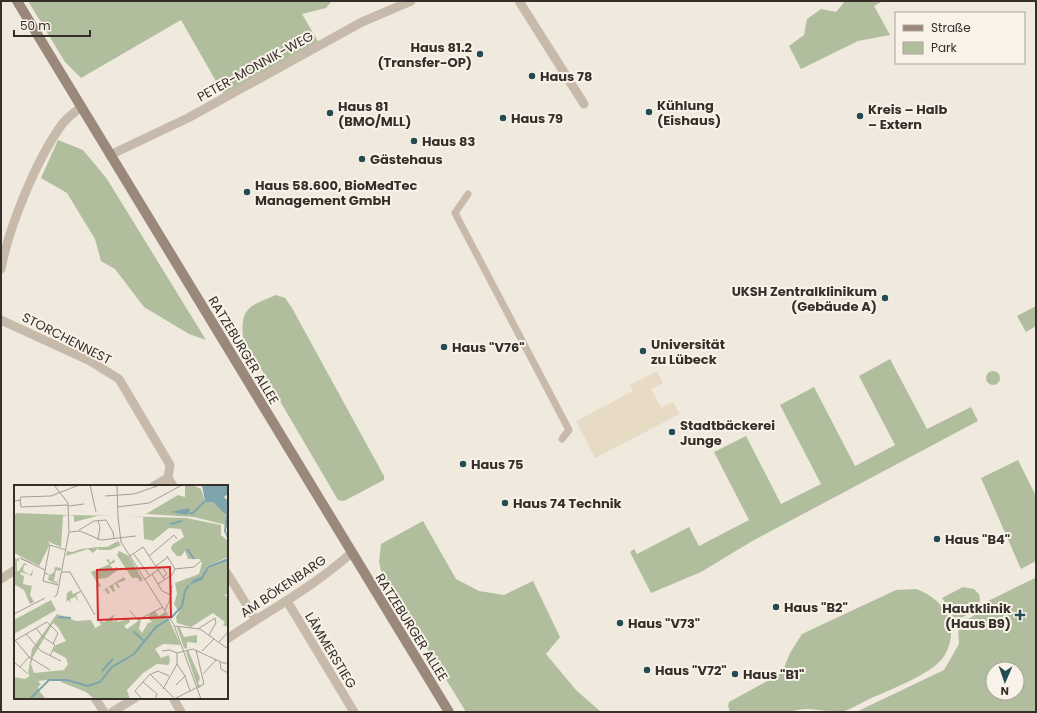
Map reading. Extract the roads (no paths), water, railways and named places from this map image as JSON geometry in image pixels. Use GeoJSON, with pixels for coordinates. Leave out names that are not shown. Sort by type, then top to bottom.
{"type":"FeatureCollection","features":[{"type":"Feature","properties":{"kind":"main road","name":"RATZEBURGER ALLEE"},"geometry":{"type":"LineString","coordinates":[[17,2],[449,712]]}},
{"type":"Feature","properties":{"kind":"street","name":"PETER-MONNIK-WEG"},"geometry":{"type":"LineString","coordinates":[[110,155],[188,118],[362,22],[382,12],[412,1]]}},
{"type":"Feature","properties":{"kind":"street"},"geometry":{"type":"LineString","coordinates":[[519,1],[584,104]]}},
{"type":"Feature","properties":{"kind":"street"},"geometry":{"type":"LineString","coordinates":[[1,269],[6,242],[45,152],[63,123],[81,107]]}},
{"type":"Feature","properties":{"kind":"street"},"geometry":{"type":"LineString","coordinates":[[468,194],[455,213],[569,430],[562,439]]}},
{"type":"Feature","properties":{"kind":"street","name":"STORCHENNEST"},"geometry":{"type":"LineString","coordinates":[[1,320],[90,361],[119,379],[170,465],[168,478]]}},
{"type":"Feature","properties":{"kind":"street"},"geometry":{"type":"LineString","coordinates":[[156,485],[168,478],[173,485]]}},
{"type":"Feature","properties":{"kind":"street","name":"AM BÖKENBARG"},"geometry":{"type":"LineString","coordinates":[[228,638],[287,601],[340,563],[351,553]]}},
{"type":"Feature","properties":{"kind":"street"},"geometry":{"type":"LineString","coordinates":[[1,579],[14,571]]}},
{"type":"Feature","properties":{"kind":"street"},"geometry":{"type":"LineString","coordinates":[[228,575],[256,620]]}},
{"type":"Feature","properties":{"kind":"street","name":"LÄMMERSTIEG"},"geometry":{"type":"LineString","coordinates":[[287,601],[354,712]]}},
{"type":"Feature","properties":{"kind":"street"},"geometry":{"type":"LineString","coordinates":[[96,699],[104,712]]}},
{"type":"Feature","properties":{"kind":"street"},"geometry":{"type":"LineString","coordinates":[[112,712],[133,699]]}},
{"type":"Feature","properties":{"kind":"street"},"geometry":{"type":"LineString","coordinates":[[174,699],[181,712]]}},
{"type":"Feature","properties":{"kind":"place","name":"Haus 81.2 (Transfer-OP)"},"geometry":{"type":"Point","coordinates":[480,54]}},
{"type":"Feature","properties":{"kind":"place","name":"Haus 78"},"geometry":{"type":"Point","coordinates":[532,76]}},
{"type":"Feature","properties":{"kind":"place","name":"Kühlung (Eishaus)"},"geometry":{"type":"Point","coordinates":[649,112]}},
{"type":"Feature","properties":{"kind":"place","name":"Haus 81 (BMO/MLL)"},"geometry":{"type":"Point","coordinates":[330,113]}},
{"type":"Feature","properties":{"kind":"place","name":"Kreis – Halb – Extern"},"geometry":{"type":"Point","coordinates":[860,116]}},
{"type":"Feature","properties":{"kind":"place","name":"Haus 79"},"geometry":{"type":"Point","coordinates":[503,118]}},
{"type":"Feature","properties":{"kind":"place","name":"Haus 83"},"geometry":{"type":"Point","coordinates":[414,141]}},
{"type":"Feature","properties":{"kind":"place","name":"Gästehaus"},"geometry":{"type":"Point","coordinates":[362,159]}},
{"type":"Feature","properties":{"kind":"place","name":"Haus 58.600, BioMedTec Management GmbH"},"geometry":{"type":"Point","coordinates":[247,192]}},
{"type":"Feature","properties":{"kind":"place","name":"UKSH Zentralklinikum (Gebäude A)"},"geometry":{"type":"Point","coordinates":[885,298]}},
{"type":"Feature","properties":{"kind":"place","name":"Haus \"V76\""},"geometry":{"type":"Point","coordinates":[444,347]}},
{"type":"Feature","properties":{"kind":"place","name":"Universität zu Lübeck"},"geometry":{"type":"Point","coordinates":[643,351]}},
{"type":"Feature","properties":{"kind":"place","name":"Stadtbäckerei Junge"},"geometry":{"type":"Point","coordinates":[672,432]}},
{"type":"Feature","properties":{"kind":"place","name":"Haus 75"},"geometry":{"type":"Point","coordinates":[463,464]}},
{"type":"Feature","properties":{"kind":"place","name":"Haus 74 Technik"},"geometry":{"type":"Point","coordinates":[505,503]}},
{"type":"Feature","properties":{"kind":"place","name":"Haus \"B4\""},"geometry":{"type":"Point","coordinates":[937,539]}},
{"type":"Feature","properties":{"kind":"place","name":"Haus \"B2\""},"geometry":{"type":"Point","coordinates":[776,607]}},
{"type":"Feature","properties":{"kind":"place","name":"Hautklinik (Haus B9)"},"geometry":{"type":"Point","coordinates":[1020,615]}},
{"type":"Feature","properties":{"kind":"place","name":"Haus \"V73\""},"geometry":{"type":"Point","coordinates":[620,623]}},
{"type":"Feature","properties":{"kind":"place","name":"Haus \"V72\""},"geometry":{"type":"Point","coordinates":[647,670]}},
{"type":"Feature","properties":{"kind":"place","name":"Haus \"B1\""},"geometry":{"type":"Point","coordinates":[735,674]}}]}
